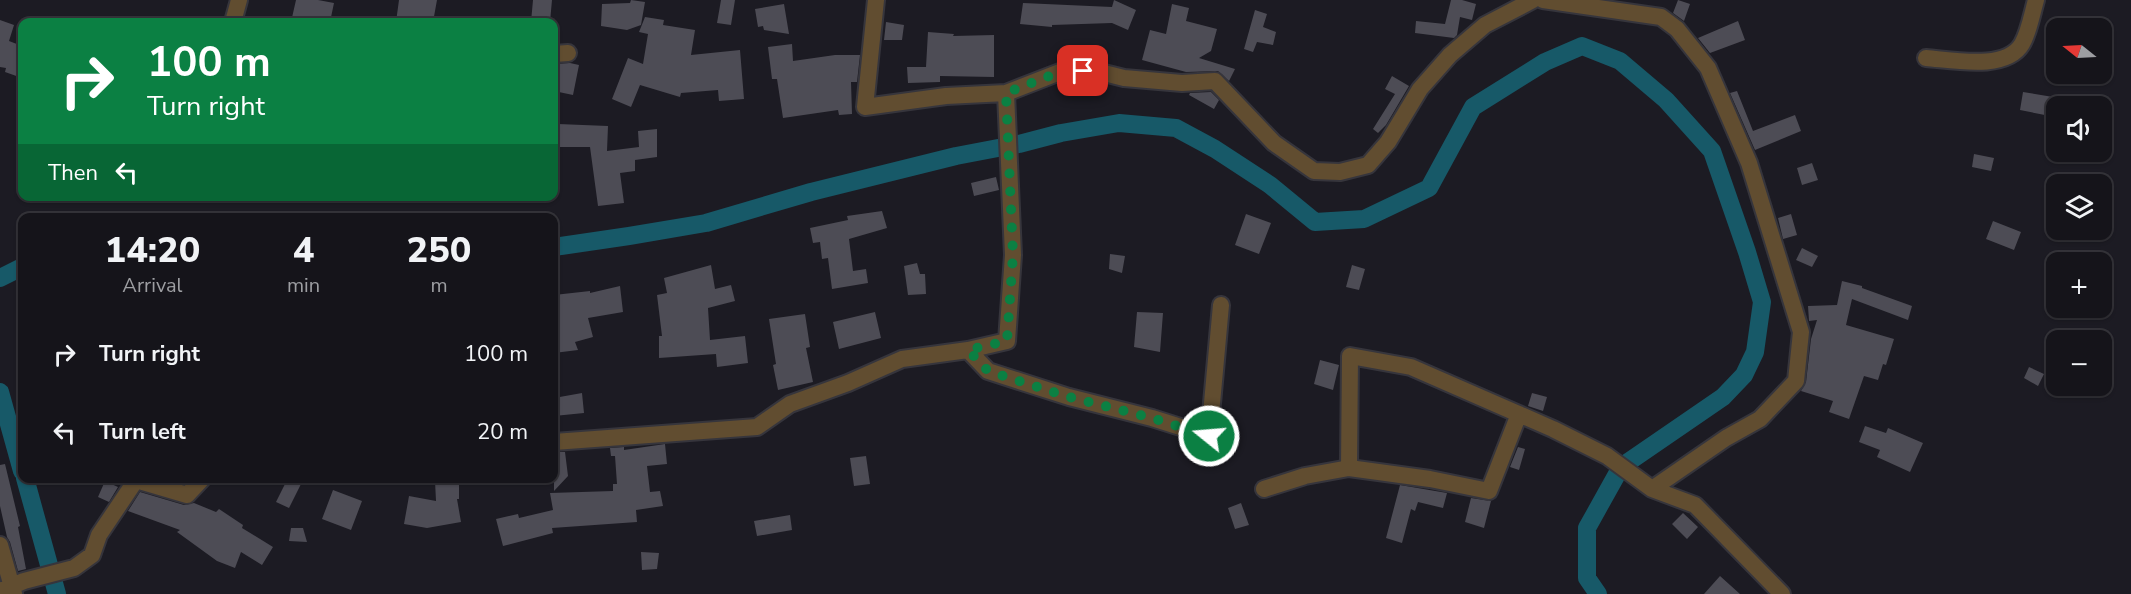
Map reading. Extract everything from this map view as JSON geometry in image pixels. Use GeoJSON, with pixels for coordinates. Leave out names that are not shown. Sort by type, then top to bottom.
{"type":"FeatureCollection","features":[{"type":"Feature","properties":{"kind":"street"},"geometry":{"type":"LineString","coordinates":[[234,18],[239,0]]}},
{"type":"Feature","properties":{"kind":"street"},"geometry":{"type":"LineString","coordinates":[[876,0],[866,107],[945,96],[1006,93],[1065,70],[1100,72],[1124,78],[1182,83],[1215,81],[1274,143],[1314,171],[1340,172],[1368,165],[1388,142],[1420,89],[1450,54],[1485,25],[1533,0]]}},
{"type":"Feature","properties":{"kind":"street"},"geometry":{"type":"LineString","coordinates":[[1543,0],[1573,2],[1661,17],[1677,29],[1708,68],[1749,163],[1801,332],[1796,381],[1760,419],[1726,438],[1652,489]]}},
{"type":"Feature","properties":{"kind":"street"},"geometry":{"type":"LineString","coordinates":[[1926,58],[1985,62],[2007,59],[2022,45],[2036,0]]}},
{"type":"Feature","properties":{"kind":"street"},"geometry":{"type":"LineString","coordinates":[[558,442],[757,427],[790,404],[848,383],[902,359],[968,350],[1007,341],[1013,255],[1006,93]]}},
{"type":"Feature","properties":{"kind":"street"},"geometry":{"type":"LineString","coordinates":[[968,350],[988,371],[1069,397],[1152,418],[1209,436],[1221,305]]}},
{"type":"Feature","properties":{"kind":"street"},"geometry":{"type":"LineString","coordinates":[[1349,468],[1350,356],[1411,367],[1519,414],[1607,456],[1652,489],[1695,505],[1782,594]]}},
{"type":"Feature","properties":{"kind":"street"},"geometry":{"type":"LineString","coordinates":[[1264,489],[1305,476],[1349,468],[1430,479],[1489,491],[1519,414]]}},
{"type":"Feature","properties":{"kind":"street"},"geometry":{"type":"LineString","coordinates":[[0,544],[9,590],[74,568],[92,555],[99,535],[134,483]]}},
{"type":"Feature","properties":{"kind":"street"},"geometry":{"type":"LineString","coordinates":[[146,483],[187,495],[198,483]]}},
{"type":"Feature","properties":{"kind":"building"},"geometry":{"type":"Polygon","coordinates":[[[296,0],[334,3],[331,18],[292,18],[296,0]]]}},
{"type":"Feature","properties":{"kind":"building"},"geometry":{"type":"Polygon","coordinates":[[[399,0],[437,0],[434,18],[397,18],[399,0]]]}},
{"type":"Feature","properties":{"kind":"building"},"geometry":{"type":"Polygon","coordinates":[[[533,0],[552,0],[550,18],[531,18],[533,0]]]}},
{"type":"Feature","properties":{"kind":"building"},"geometry":{"type":"Polygon","coordinates":[[[631,0],[645,2],[641,25],[627,30],[601,26],[602,4],[630,3],[631,0]]]}},
{"type":"Feature","properties":{"kind":"building"},"geometry":{"type":"Polygon","coordinates":[[[721,0],[735,0],[731,25],[717,23],[721,0]]]}},
{"type":"Feature","properties":{"kind":"building"},"geometry":{"type":"Polygon","coordinates":[[[1114,0],[1136,10],[1128,30],[1112,23],[1052,25],[1052,27],[1020,24],[1023,3],[1112,7],[1114,0]]]}},
{"type":"Feature","properties":{"kind":"building"},"geometry":{"type":"Polygon","coordinates":[[[1451,0],[1476,4],[1472,20],[1460,17],[1457,35],[1454,38],[1415,33],[1416,21],[1445,24],[1451,0]]]}},
{"type":"Feature","properties":{"kind":"building"},"geometry":{"type":"Polygon","coordinates":[[[1678,0],[1690,4],[1684,21],[1673,13],[1678,0]]]}},
{"type":"Feature","properties":{"kind":"building"},"geometry":{"type":"Polygon","coordinates":[[[784,4],[789,34],[764,30],[763,26],[758,27],[755,9],[784,4]]]}},
{"type":"Feature","properties":{"kind":"building"},"geometry":{"type":"Polygon","coordinates":[[[1172,4],[1189,8],[1186,21],[1217,29],[1211,51],[1199,58],[1235,69],[1229,81],[1218,71],[1186,72],[1142,60],[1150,30],[1166,34],[1172,4]]]}},
{"type":"Feature","properties":{"kind":"building"},"geometry":{"type":"Polygon","coordinates":[[[1255,10],[1267,14],[1263,27],[1276,32],[1273,45],[1257,42],[1253,52],[1244,49],[1255,10]]]}},
{"type":"Feature","properties":{"kind":"building"},"geometry":{"type":"Polygon","coordinates":[[[645,17],[664,20],[663,25],[695,30],[691,55],[740,50],[744,99],[719,101],[718,90],[681,93],[680,97],[640,85],[631,107],[612,99],[628,58],[643,64],[648,34],[639,32],[645,17]]]}},
{"type":"Feature","properties":{"kind":"building"},"geometry":{"type":"Polygon","coordinates":[[[0,20],[14,25],[9,41],[18,44],[18,77],[5,72],[6,68],[0,67],[0,20]]]}},
{"type":"Feature","properties":{"kind":"building"},"geometry":{"type":"Polygon","coordinates":[[[1738,21],[1745,40],[1710,53],[1698,38],[1738,21]]]}},
{"type":"Feature","properties":{"kind":"building"},"geometry":{"type":"Polygon","coordinates":[[[886,22],[904,25],[902,40],[884,40],[886,22]]]}},
{"type":"Feature","properties":{"kind":"building"},"geometry":{"type":"Polygon","coordinates":[[[928,32],[954,34],[953,36],[994,35],[994,77],[940,76],[940,82],[908,83],[907,67],[926,67],[928,32]]]}},
{"type":"Feature","properties":{"kind":"building"},"geometry":{"type":"Polygon","coordinates":[[[792,44],[793,61],[835,55],[860,55],[857,82],[851,82],[852,114],[839,115],[838,110],[783,118],[777,79],[772,79],[768,47],[792,44]]]}},
{"type":"Feature","properties":{"kind":"building"},"geometry":{"type":"Polygon","coordinates":[[[558,64],[579,65],[573,95],[558,92],[558,64]]]}},
{"type":"Feature","properties":{"kind":"building"},"geometry":{"type":"Polygon","coordinates":[[[1392,76],[1409,86],[1386,125],[1378,133],[1373,129],[1395,94],[1385,89],[1392,76]]]}},
{"type":"Feature","properties":{"kind":"building"},"geometry":{"type":"Polygon","coordinates":[[[1737,91],[1753,131],[1795,115],[1801,131],[1755,150],[1730,93],[1737,91]]]}},
{"type":"Feature","properties":{"kind":"building"},"geometry":{"type":"Polygon","coordinates":[[[1211,92],[1219,100],[1214,109],[1189,95],[1190,93],[1211,92]]]}},
{"type":"Feature","properties":{"kind":"building"},"geometry":{"type":"Polygon","coordinates":[[[2023,92],[2047,96],[2046,115],[2020,110],[2023,92]]]}},
{"type":"Feature","properties":{"kind":"building"},"geometry":{"type":"Polygon","coordinates":[[[558,124],[608,126],[607,151],[639,147],[638,131],[657,129],[657,157],[635,160],[635,171],[620,173],[624,203],[598,206],[590,147],[558,147],[558,124]]]}},
{"type":"Feature","properties":{"kind":"building"},"geometry":{"type":"Polygon","coordinates":[[[1974,154],[1994,158],[1991,171],[1972,167],[1974,154]]]}},
{"type":"Feature","properties":{"kind":"building"},"geometry":{"type":"Polygon","coordinates":[[[1812,163],[1818,180],[1802,185],[1797,168],[1812,163]]]}},
{"type":"Feature","properties":{"kind":"building"},"geometry":{"type":"Polygon","coordinates":[[[996,177],[999,190],[974,196],[971,183],[996,177]]]}},
{"type":"Feature","properties":{"kind":"building"},"geometry":{"type":"Polygon","coordinates":[[[882,211],[887,228],[849,239],[853,271],[866,269],[868,283],[832,289],[828,258],[822,259],[820,242],[813,243],[810,228],[848,220],[847,216],[882,211]]]}},
{"type":"Feature","properties":{"kind":"building"},"geometry":{"type":"Polygon","coordinates":[[[1246,214],[1271,223],[1259,254],[1235,245],[1246,214]]]}},
{"type":"Feature","properties":{"kind":"building"},"geometry":{"type":"Polygon","coordinates":[[[1791,214],[1797,235],[1783,239],[1778,218],[1791,214]]]}},
{"type":"Feature","properties":{"kind":"building"},"geometry":{"type":"Polygon","coordinates":[[[1993,221],[2021,232],[2014,250],[1986,239],[1993,221]]]}},
{"type":"Feature","properties":{"kind":"building"},"geometry":{"type":"Polygon","coordinates":[[[1802,248],[1818,256],[1812,267],[1796,260],[1802,248]]]}},
{"type":"Feature","properties":{"kind":"building"},"geometry":{"type":"Polygon","coordinates":[[[1110,254],[1125,256],[1122,273],[1109,269],[1110,254]]]}},
{"type":"Feature","properties":{"kind":"building"},"geometry":{"type":"Polygon","coordinates":[[[917,263],[920,274],[925,274],[926,294],[908,295],[904,266],[917,263]]]}},
{"type":"Feature","properties":{"kind":"building"},"geometry":{"type":"Polygon","coordinates":[[[711,265],[715,289],[731,285],[735,301],[708,308],[710,340],[745,336],[748,363],[717,367],[716,354],[659,358],[659,336],[662,336],[657,295],[667,293],[664,278],[711,265]]]}},
{"type":"Feature","properties":{"kind":"building"},"geometry":{"type":"Polygon","coordinates":[[[1352,265],[1365,269],[1359,290],[1346,287],[1352,265]]]}},
{"type":"Feature","properties":{"kind":"building"},"geometry":{"type":"Polygon","coordinates":[[[1842,281],[1862,286],[1862,288],[1912,306],[1908,320],[1852,299],[1846,325],[1894,339],[1886,365],[1883,364],[1878,380],[1864,376],[1849,419],[1829,412],[1833,401],[1801,391],[1806,382],[1811,339],[1817,320],[1809,321],[1808,306],[1837,305],[1842,281]]]}},
{"type":"Feature","properties":{"kind":"building"},"geometry":{"type":"Polygon","coordinates":[[[620,286],[623,312],[588,318],[593,337],[575,342],[578,350],[558,352],[558,295],[590,291],[590,293],[620,286]]]}},
{"type":"Feature","properties":{"kind":"building"},"geometry":{"type":"Polygon","coordinates":[[[875,312],[881,338],[839,349],[833,322],[875,312]]]}},
{"type":"Feature","properties":{"kind":"building"},"geometry":{"type":"Polygon","coordinates":[[[1137,312],[1163,313],[1160,352],[1134,347],[1137,312]]]}},
{"type":"Feature","properties":{"kind":"building"},"geometry":{"type":"Polygon","coordinates":[[[805,314],[810,347],[806,348],[813,382],[778,390],[773,365],[776,364],[769,319],[805,314]]]}},
{"type":"Feature","properties":{"kind":"building"},"geometry":{"type":"Polygon","coordinates":[[[1320,360],[1339,365],[1333,390],[1314,384],[1320,360]]]}},
{"type":"Feature","properties":{"kind":"building"},"geometry":{"type":"Polygon","coordinates":[[[2029,367],[2044,374],[2038,386],[2024,378],[2029,367]]]}},
{"type":"Feature","properties":{"kind":"building"},"geometry":{"type":"Polygon","coordinates":[[[582,393],[584,413],[558,416],[558,397],[582,393]]]}},
{"type":"Feature","properties":{"kind":"building"},"geometry":{"type":"Polygon","coordinates":[[[1532,393],[1547,397],[1543,411],[1528,406],[1532,393]]]}},
{"type":"Feature","properties":{"kind":"building"},"geometry":{"type":"Polygon","coordinates":[[[1865,426],[1886,433],[1888,428],[1923,443],[1910,472],[1877,457],[1880,450],[1859,442],[1865,426]]]}},
{"type":"Feature","properties":{"kind":"building"},"geometry":{"type":"Polygon","coordinates":[[[665,444],[667,464],[647,466],[650,492],[660,491],[663,506],[636,510],[637,522],[552,528],[553,533],[503,546],[496,519],[518,514],[519,518],[553,510],[550,493],[613,491],[613,484],[617,484],[615,456],[611,456],[610,448],[624,447],[624,450],[665,444]]]}},
{"type":"Feature","properties":{"kind":"building"},"geometry":{"type":"Polygon","coordinates":[[[1518,447],[1525,449],[1519,470],[1510,467],[1518,447]]]}},
{"type":"Feature","properties":{"kind":"building"},"geometry":{"type":"Polygon","coordinates":[[[558,452],[565,452],[568,476],[554,491],[554,483],[558,483],[558,452]]]}},
{"type":"Feature","properties":{"kind":"building"},"geometry":{"type":"Polygon","coordinates":[[[866,456],[870,484],[854,486],[850,458],[866,456]]]}},
{"type":"Feature","properties":{"kind":"building"},"geometry":{"type":"Polygon","coordinates":[[[5,464],[20,526],[18,527],[26,569],[18,571],[0,506],[0,465],[5,464]]]}},
{"type":"Feature","properties":{"kind":"building"},"geometry":{"type":"Polygon","coordinates":[[[104,483],[118,487],[109,502],[98,497],[104,483]]]}},
{"type":"Feature","properties":{"kind":"building"},"geometry":{"type":"Polygon","coordinates":[[[286,483],[302,483],[289,508],[276,502],[286,483]]]}},
{"type":"Feature","properties":{"kind":"building"},"geometry":{"type":"Polygon","coordinates":[[[435,483],[459,483],[459,499],[457,499],[461,522],[427,528],[404,524],[409,496],[436,501],[435,483]]]}},
{"type":"Feature","properties":{"kind":"building"},"geometry":{"type":"Polygon","coordinates":[[[1400,485],[1447,493],[1443,508],[1418,502],[1415,511],[1411,509],[1402,543],[1386,538],[1400,485]]]}},
{"type":"Feature","properties":{"kind":"building"},"geometry":{"type":"Polygon","coordinates":[[[333,490],[362,501],[351,530],[322,519],[333,490]]]}},
{"type":"Feature","properties":{"kind":"building"},"geometry":{"type":"Polygon","coordinates":[[[140,492],[184,505],[194,503],[216,512],[219,509],[243,525],[242,528],[273,547],[262,565],[241,552],[235,568],[217,561],[177,532],[180,530],[128,511],[140,492]]]}},
{"type":"Feature","properties":{"kind":"building"},"geometry":{"type":"Polygon","coordinates":[[[1471,498],[1491,501],[1484,528],[1465,522],[1471,498]]]}},
{"type":"Feature","properties":{"kind":"building"},"geometry":{"type":"Polygon","coordinates":[[[1241,503],[1249,525],[1235,529],[1228,508],[1241,503]]]}},
{"type":"Feature","properties":{"kind":"building"},"geometry":{"type":"Polygon","coordinates":[[[1683,513],[1698,527],[1687,539],[1672,524],[1683,513]]]}},
{"type":"Feature","properties":{"kind":"building"},"geometry":{"type":"Polygon","coordinates":[[[790,515],[792,530],[757,536],[754,521],[790,515]]]}},
{"type":"Feature","properties":{"kind":"building"},"geometry":{"type":"Polygon","coordinates":[[[291,528],[303,528],[307,542],[289,541],[291,528]]]}},
{"type":"Feature","properties":{"kind":"building"},"geometry":{"type":"Polygon","coordinates":[[[641,552],[659,553],[657,569],[642,570],[641,552]]]}},
{"type":"Feature","properties":{"kind":"building"},"geometry":{"type":"Polygon","coordinates":[[[1720,576],[1740,594],[1704,594],[1720,576]]]}},
{"type":"Feature","properties":{"kind":"waterway"},"geometry":{"type":"LineString","coordinates":[[558,246],[706,223],[811,192],[956,156],[1119,123],[1176,128],[1215,149],[1270,185],[1315,222],[1364,219],[1429,188],[1473,107],[1545,62],[1582,46],[1620,61],[1666,100],[1712,151],[1762,302],[1755,352],[1744,375],[1723,397],[1621,467],[1587,528],[1587,578],[1598,594]]}},
{"type":"Feature","properties":{"kind":"waterway"},"geometry":{"type":"LineString","coordinates":[[0,278],[18,269]]}},
{"type":"Feature","properties":{"kind":"waterway"},"geometry":{"type":"LineString","coordinates":[[0,392],[18,457]]}},
{"type":"Feature","properties":{"kind":"waterway"},"geometry":{"type":"LineString","coordinates":[[26,483],[57,594]]}},
{"type":"Feature","properties":{"kind":"route"},"geometry":{"type":"LineString","coordinates":[[1083,71],[1065,70],[1006,93],[1013,255],[1007,341],[968,350],[988,371],[1069,397],[1152,418],[1209,436]]}}]}
